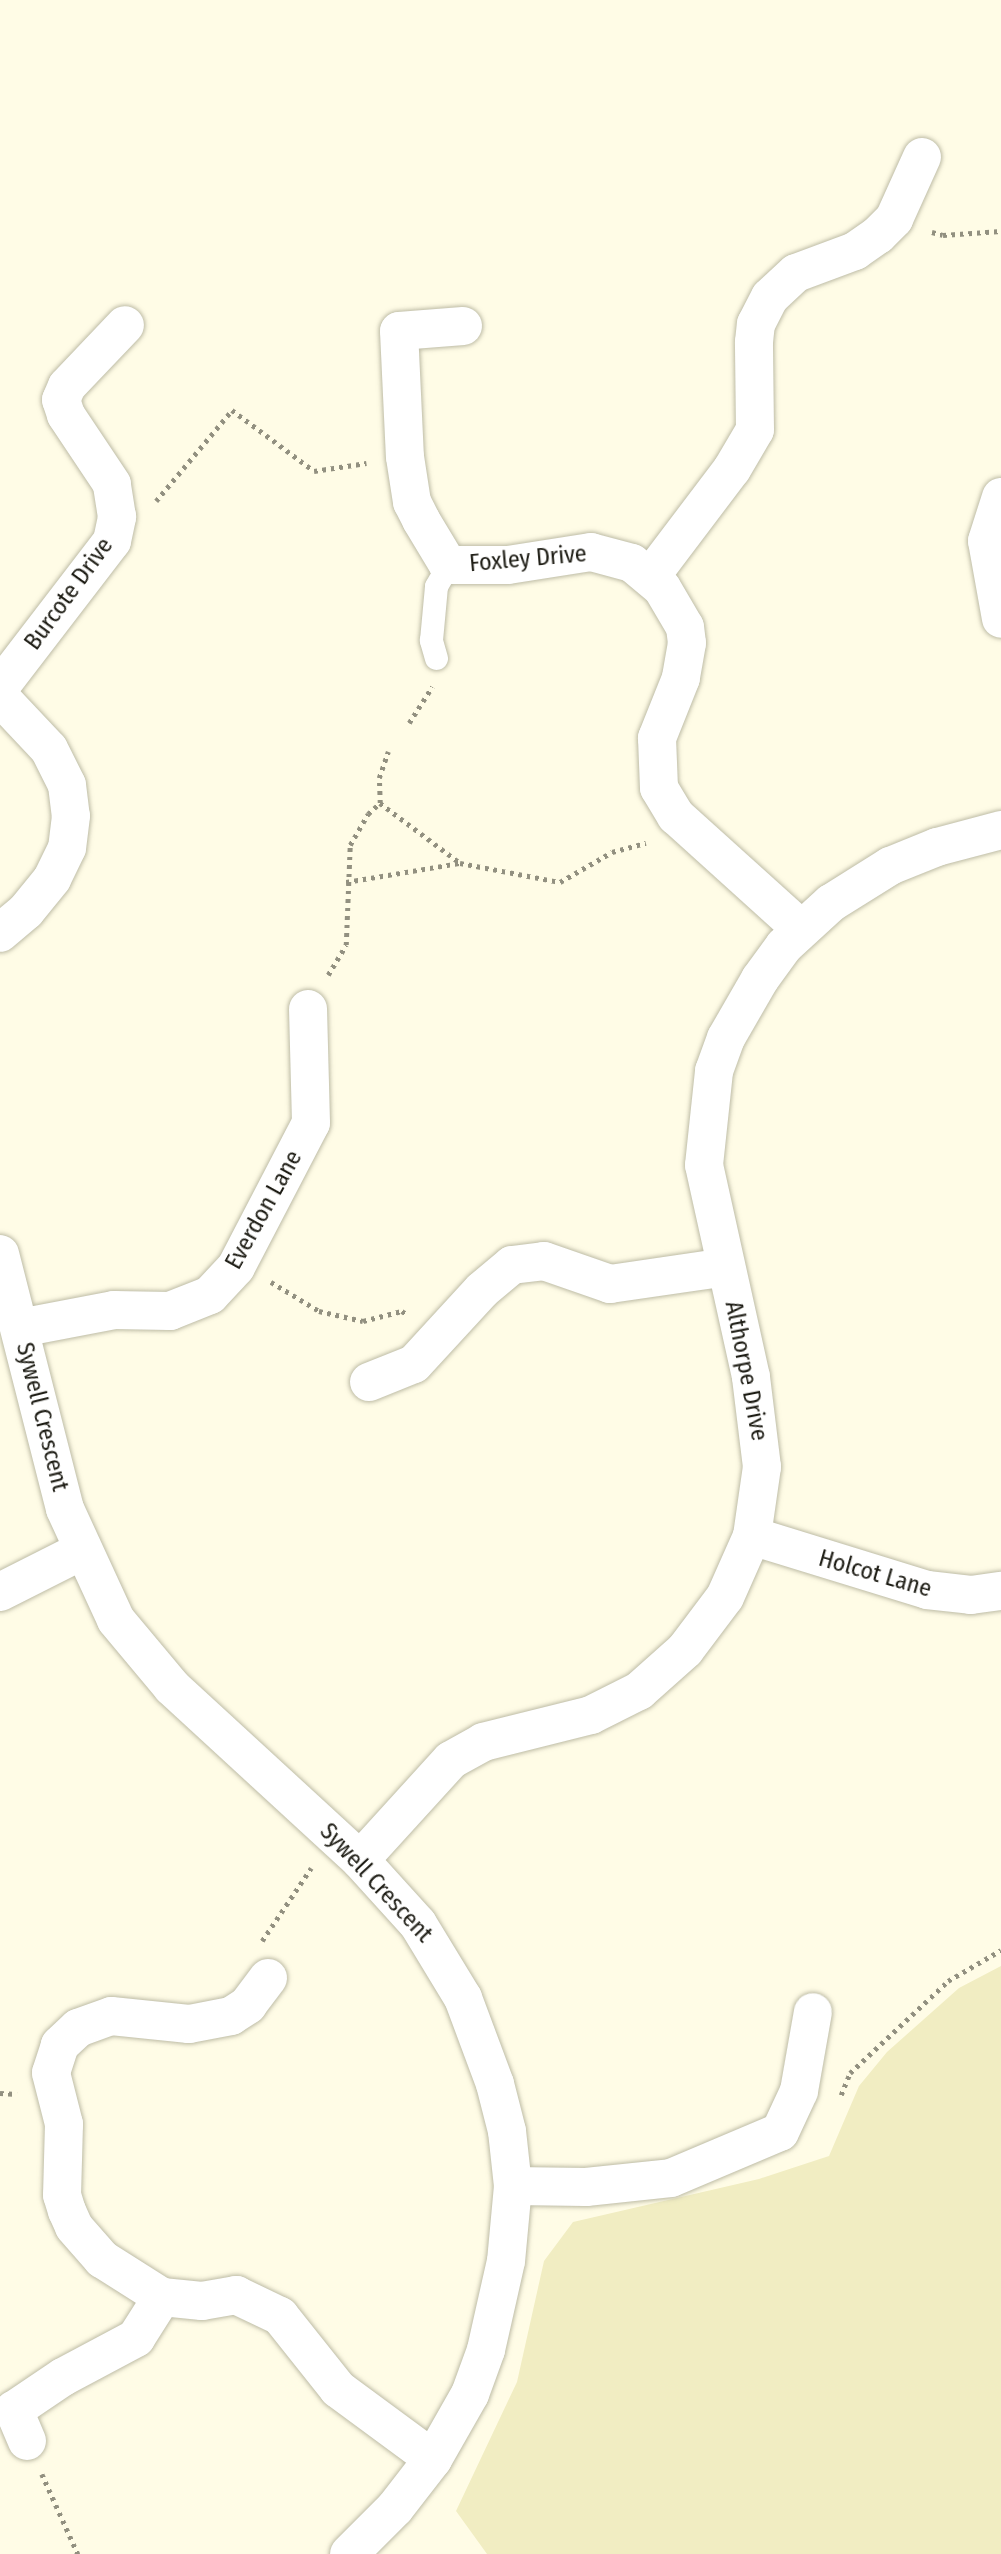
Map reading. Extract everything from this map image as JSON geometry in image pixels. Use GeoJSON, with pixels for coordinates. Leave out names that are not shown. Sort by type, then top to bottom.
{"type":"FeatureCollection","features":[{"type":"Feature","properties":{"kind":"street"},"geometry":{"type":"LineString","coordinates":[[651,576],[716,492],[755,430],[756,324],[770,297],[796,273],[855,251],[894,219],[922,157]]}},
{"type":"Feature","properties":{"kind":"street","name":"Burcote Drive"},"geometry":{"type":"LineString","coordinates":[[0,687],[103,555],[117,517],[108,475],[66,415],[61,400],[67,386],[125,325]]}},
{"type":"Feature","properties":{"kind":"street","name":"Foxley Drive"},"geometry":{"type":"LineString","coordinates":[[463,326],[399,331],[405,457],[412,502],[448,565],[508,565],[591,552],[612,555],[651,576],[678,610],[688,643],[681,678],[657,738],[657,780],[665,802],[699,837],[800,928]]}},
{"type":"Feature","properties":{"kind":"street"},"geometry":{"type":"LineString","coordinates":[[1001,497],[987,541],[1001,619]]}},
{"type":"Feature","properties":{"kind":"street"},"geometry":{"type":"LineString","coordinates":[[0,697],[49,749],[67,785],[71,816],[67,848],[52,879],[26,911],[0,933]]}},
{"type":"Feature","properties":{"kind":"street","name":"Althorpe Drive"},"geometry":{"type":"LineString","coordinates":[[347,1848],[467,1749],[591,1715],[639,1691],[708,1623],[740,1569],[752,1536],[759,1503],[761,1439],[704,1165],[714,1071],[743,1006],[800,928],[861,881],[890,866],[937,847],[1001,830]]}},
{"type":"Feature","properties":{"kind":"street","name":"Everdon Lane"},"geometry":{"type":"LineString","coordinates":[[20,1328],[85,1314],[170,1311],[210,1295],[246,1252],[311,1123],[308,1009]]}},
{"type":"Feature","properties":{"kind":"street","name":"Sywell Crescent"},"geometry":{"type":"LineString","coordinates":[[0,1254],[53,1466],[81,1551],[116,1620],[135,1646],[172,1686],[347,1848],[418,1924],[463,1998],[495,2084],[513,2186],[504,2273],[486,2350],[470,2394],[433,2459],[395,2508],[349,2554]]}},
{"type":"Feature","properties":{"kind":"street"},"geometry":{"type":"LineString","coordinates":[[369,1382],[414,1364],[500,1272],[529,1259],[561,1265],[610,1284],[726,1267]]}},
{"type":"Feature","properties":{"kind":"street","name":"Holcot Lane"},"geometry":{"type":"LineString","coordinates":[[752,1536],[927,1590],[971,1595],[1001,1591]]}},
{"type":"Feature","properties":{"kind":"street"},"geometry":{"type":"LineString","coordinates":[[0,1592],[81,1551]]}},
{"type":"Feature","properties":{"kind":"street"},"geometry":{"type":"LineString","coordinates":[[268,1978],[247,2005],[231,2016],[189,2024],[139,2017],[102,2018],[68,2036],[54,2058],[52,2081],[65,2143],[62,2194],[74,2227],[119,2273],[162,2297],[202,2301],[236,2295],[271,2310],[296,2333],[338,2389],[433,2459]]}},
{"type":"Feature","properties":{"kind":"street"},"geometry":{"type":"LineString","coordinates":[[513,2186],[586,2187],[671,2178],[780,2132],[799,2091],[813,2012]]}},
{"type":"Feature","properties":{"kind":"street"},"geometry":{"type":"LineString","coordinates":[[27,2441],[14,2410],[62,2377],[136,2338],[162,2297]]}},
{"type":"Feature","properties":{"kind":"lane"},"geometry":{"type":"LineString","coordinates":[[436,658],[431,640],[436,586],[448,565]]}},
{"type":"Feature","properties":{"kind":"path"},"geometry":{"type":"LineString","coordinates":[[894,219],[943,235],[1001,231]]}},
{"type":"Feature","properties":{"kind":"path"},"geometry":{"type":"LineString","coordinates":[[117,517],[149,509],[232,410],[314,471],[405,457]]}},
{"type":"Feature","properties":{"kind":"path"},"geometry":{"type":"LineString","coordinates":[[409,723],[441,672],[436,658]]}},
{"type":"Feature","properties":{"kind":"path"},"geometry":{"type":"LineString","coordinates":[[308,1009],[346,945],[346,882],[350,845],[368,814],[380,803],[379,778],[388,752]]}},
{"type":"Feature","properties":{"kind":"path"},"geometry":{"type":"LineString","coordinates":[[380,803],[460,863]]}},
{"type":"Feature","properties":{"kind":"path"},"geometry":{"type":"LineString","coordinates":[[346,882],[460,863],[560,883],[628,846],[664,845],[682,854],[699,837]]}},
{"type":"Feature","properties":{"kind":"path"},"geometry":{"type":"LineString","coordinates":[[246,1252],[281,1291],[319,1311],[363,1321],[402,1311],[439,1340]]}},
{"type":"Feature","properties":{"kind":"path"},"geometry":{"type":"LineString","coordinates":[[268,1978],[262,1939],[347,1848]]}},
{"type":"Feature","properties":{"kind":"path"},"geometry":{"type":"LineString","coordinates":[[836,2106],[850,2073],[948,1981],[1001,1950]]}},
{"type":"Feature","properties":{"kind":"path"},"geometry":{"type":"LineString","coordinates":[[27,2441],[78,2554]]}},
{"type":"Feature","properties":{"kind":"shaded area"},"geometry":{"type":"Polygon","coordinates":[[[1001,1966],[1001,2554],[487,2554],[456,2511],[517,2382],[544,2261],[573,2222],[759,2179],[829,2156],[859,2086],[887,2052],[959,1988],[1001,1966]]]}}]}
